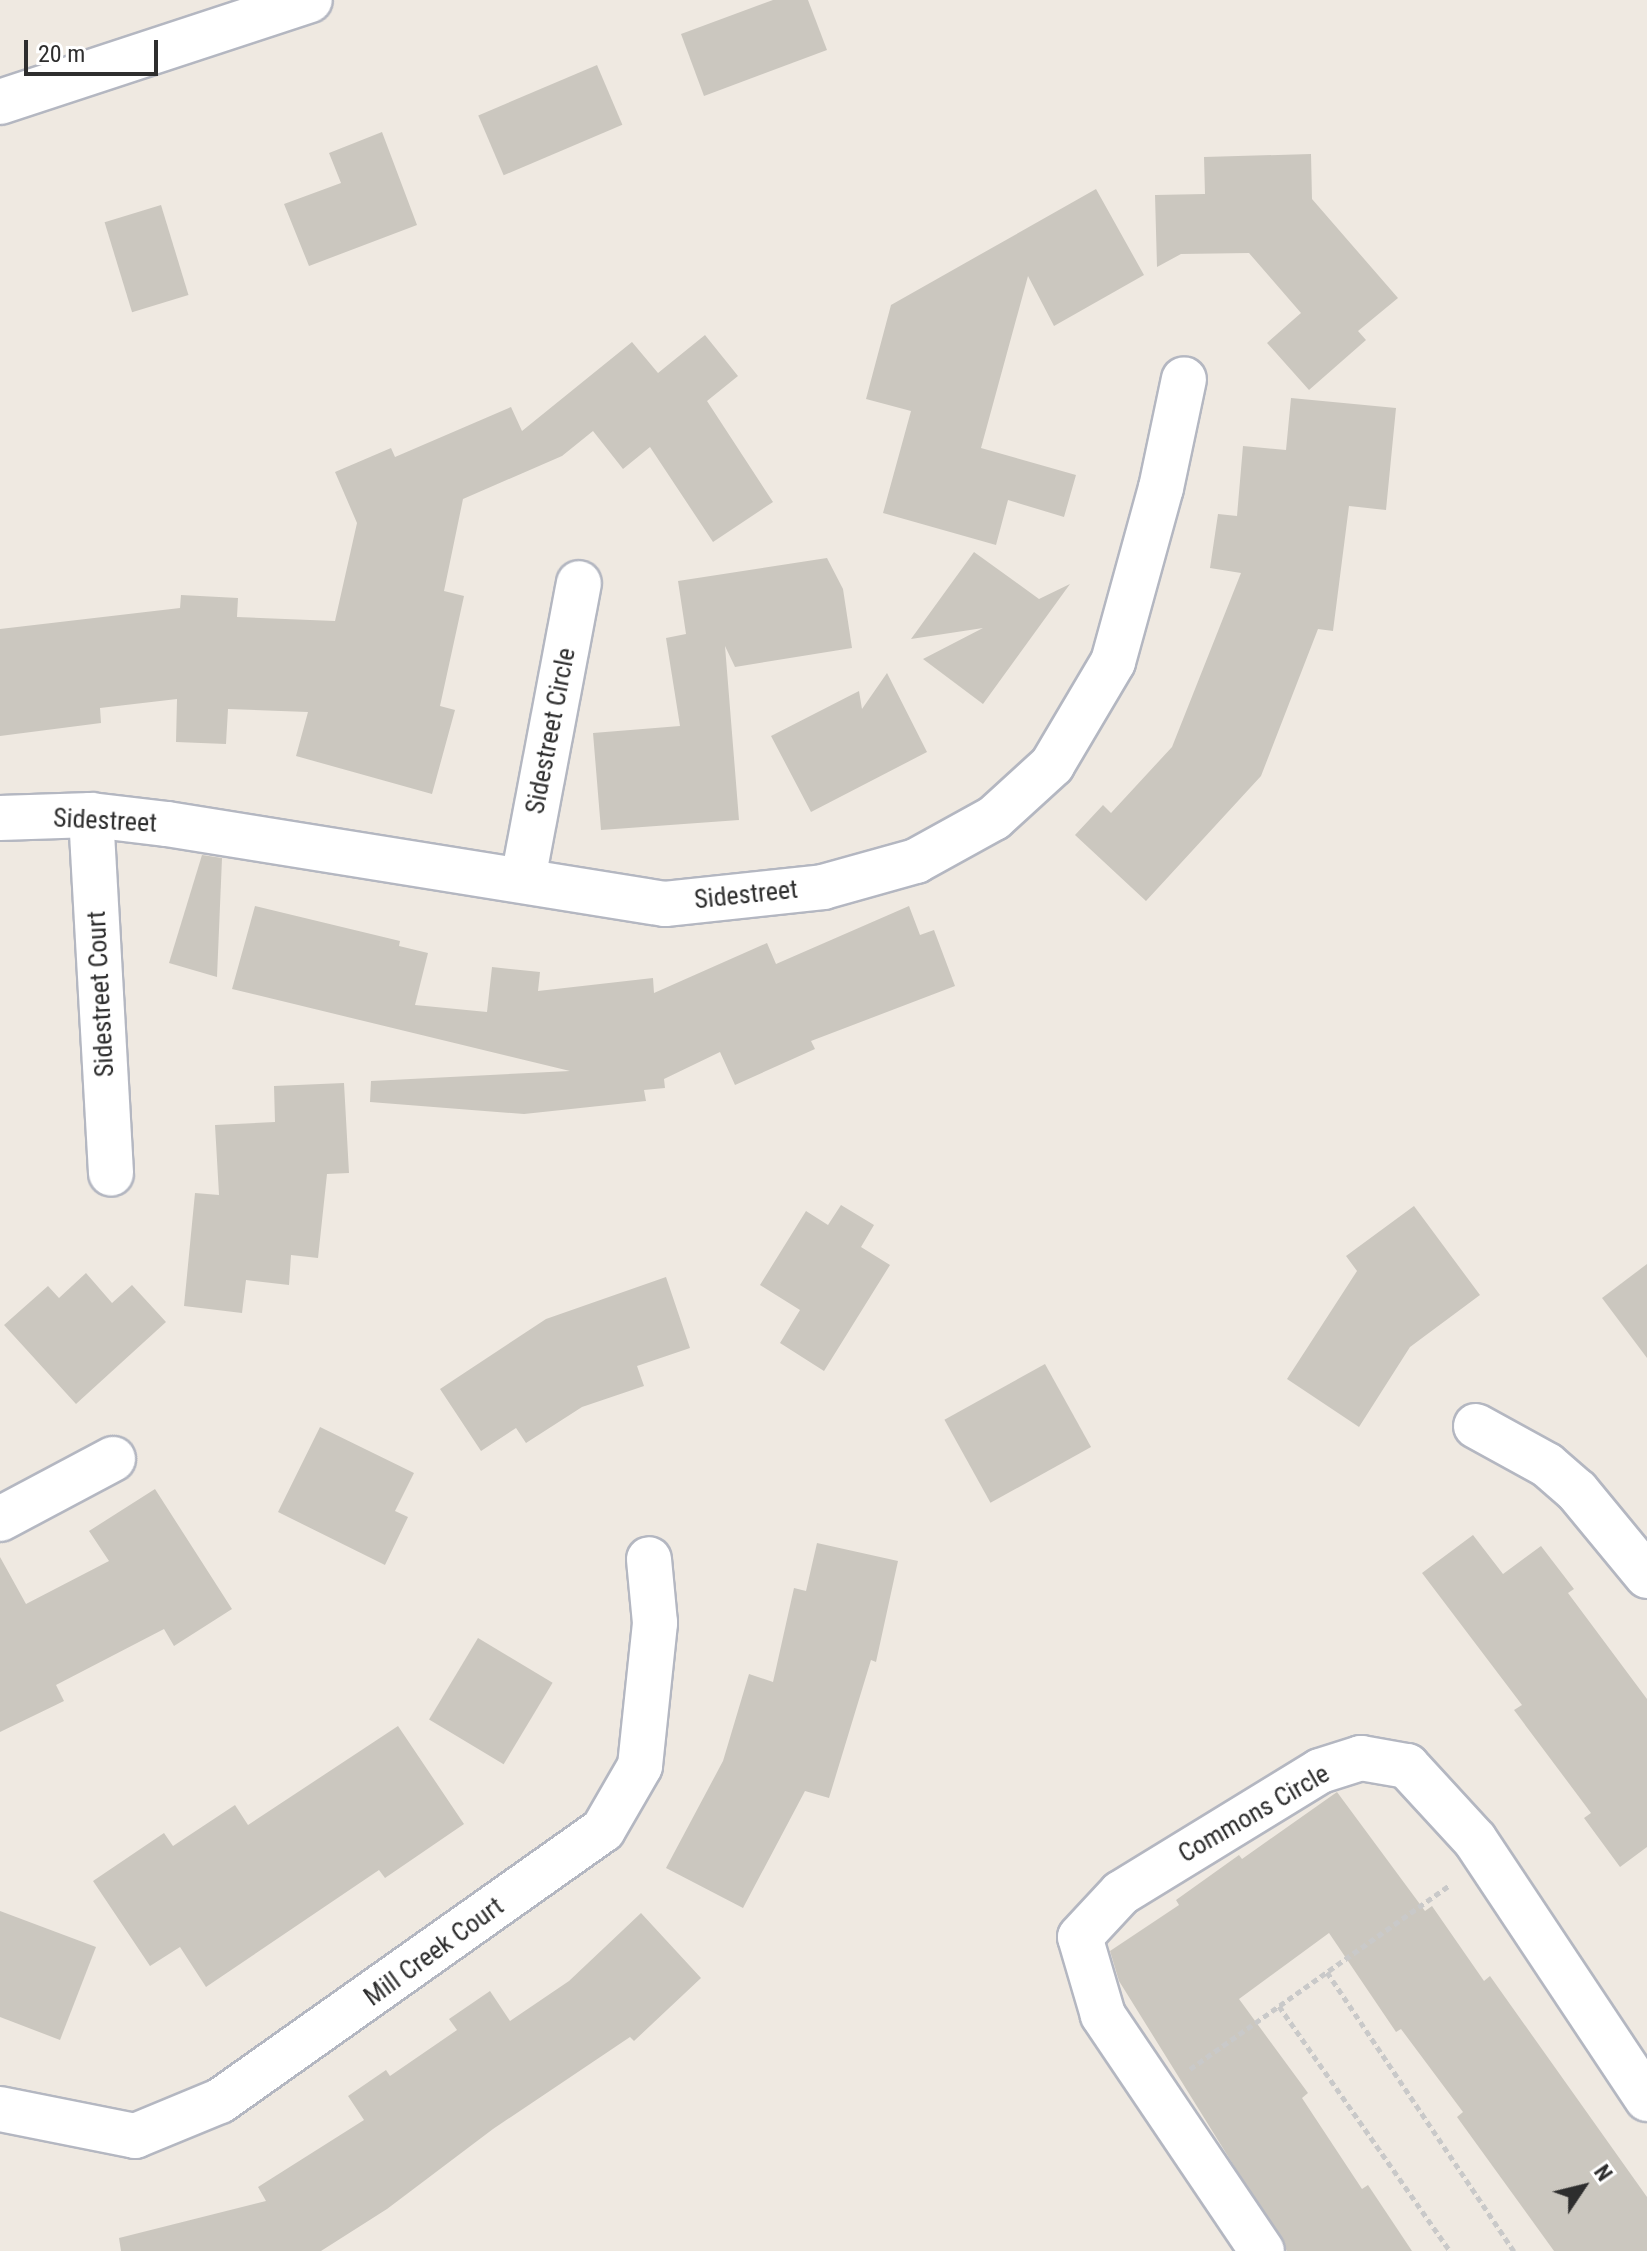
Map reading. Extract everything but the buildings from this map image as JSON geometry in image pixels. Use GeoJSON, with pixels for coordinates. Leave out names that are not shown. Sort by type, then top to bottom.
{"type":"FeatureCollection","features":[{"type":"Feature","properties":{"kind":"street"},"geometry":{"type":"LineString","coordinates":[[0,102],[310,0]]}},
{"type":"Feature","properties":{"kind":"street","name":"Sidestreet"},"geometry":{"type":"LineString","coordinates":[[0,818],[91,815],[523,879],[665,904],[823,887],[916,861],[994,818],[1052,765],[1113,662],[1150,532],[1184,379]]}},
{"type":"Feature","properties":{"kind":"street","name":"Sidestreet Circle"},"geometry":{"type":"LineString","coordinates":[[523,879],[579,583]]}},
{"type":"Feature","properties":{"kind":"street","name":"Sidestreet Court"},"geometry":{"type":"LineString","coordinates":[[91,815],[111,1173]]}},
{"type":"Feature","properties":{"kind":"street"},"geometry":{"type":"LineString","coordinates":[[1476,1426],[1547,1465],[1577,1491],[1647,1576]]}},
{"type":"Feature","properties":{"kind":"street"},"geometry":{"type":"LineString","coordinates":[[0,1519],[113,1459]]}},
{"type":"Feature","properties":{"kind":"street","name":"Mill Creek Court"},"geometry":{"type":"LineString","coordinates":[[0,2109],[135,2136],[220,2101],[603,1830],[640,1766],[655,1623],[649,1559]]}},
{"type":"Feature","properties":{"kind":"street","name":"Commons Circle"},"geometry":{"type":"LineString","coordinates":[[1262,2251],[1103,2015],[1080,1937],[1121,1893],[1320,1771],[1361,1758],[1407,1766],[1475,1840],[1647,2099]]}},
{"type":"Feature","properties":{"kind":"path"},"geometry":{"type":"LineString","coordinates":[[1156,2093],[1461,1878]]}},
{"type":"Feature","properties":{"kind":"path"},"geometry":{"type":"LineString","coordinates":[[1327,1972],[1514,2251]]}},
{"type":"Feature","properties":{"kind":"path"},"geometry":{"type":"LineString","coordinates":[[1279,2006],[1450,2251]]}}]}
